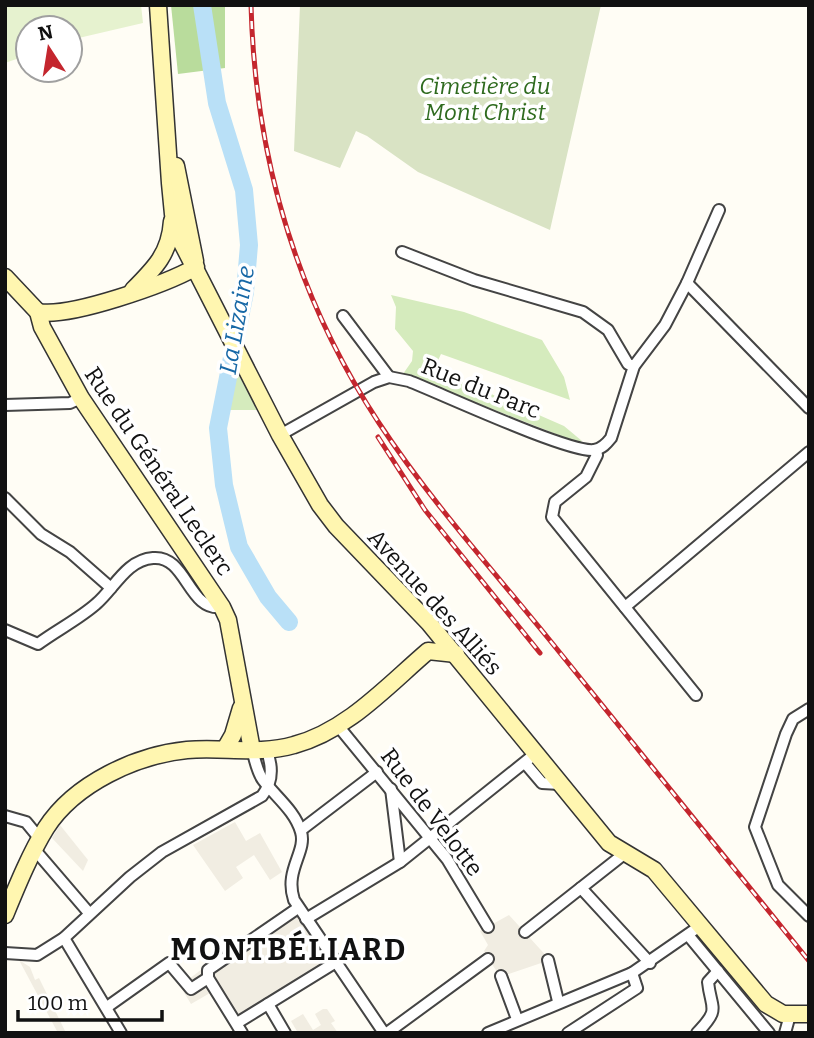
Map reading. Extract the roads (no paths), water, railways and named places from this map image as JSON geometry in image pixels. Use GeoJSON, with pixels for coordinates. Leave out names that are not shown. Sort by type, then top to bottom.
{"type":"FeatureCollection","features":[{"type":"Feature","properties":{"kind":"main road"},"geometry":{"type":"LineString","coordinates":[[132,291],[162,262],[169,245],[173,214],[158,5]]}},
{"type":"Feature","properties":{"kind":"main road"},"geometry":{"type":"LineString","coordinates":[[168,130],[196,267]]}},
{"type":"Feature","properties":{"kind":"main road"},"geometry":{"type":"LineString","coordinates":[[173,214],[183,247],[196,267]]}},
{"type":"Feature","properties":{"kind":"main road"},"geometry":{"type":"LineString","coordinates":[[162,262],[176,261],[196,267]]}},
{"type":"Feature","properties":{"kind":"main road"},"geometry":{"type":"LineString","coordinates":[[38,312],[62,312],[172,281],[196,267]]}},
{"type":"Feature","properties":{"kind":"main road","name":"Avenue des Alliés"},"geometry":{"type":"LineString","coordinates":[[196,267],[205,290],[280,435],[320,505],[336,526],[456,654],[530,759],[560,784],[609,844],[654,870],[694,930],[766,1004],[803,1013]]}},
{"type":"Feature","properties":{"kind":"main road","name":"Rue du Général Leclerc"},"geometry":{"type":"LineString","coordinates":[[5,277],[38,312],[42,327],[81,398],[222,607],[234,649],[242,705],[259,750]]}},
{"type":"Feature","properties":{"kind":"main road"},"geometry":{"type":"LineString","coordinates":[[172,281],[205,290]]}},
{"type":"Feature","properties":{"kind":"main road"},"geometry":{"type":"LineString","coordinates":[[428,651],[429,623]]}},
{"type":"Feature","properties":{"kind":"main road"},"geometry":{"type":"LineString","coordinates":[[5,915],[38,844],[59,813],[83,792],[125,766],[169,753],[225,749],[259,750],[294,745],[339,727],[428,651],[456,654]]}},
{"type":"Feature","properties":{"kind":"main road","name":"Rue du Général Leclerc"},"geometry":{"type":"LineString","coordinates":[[225,749],[233,735],[242,705]]}},
{"type":"Feature","properties":{"kind":"street"},"geometry":{"type":"LineString","coordinates":[[696,695],[552,517],[555,502],[586,477],[597,455],[595,450],[611,438],[634,366],[665,325],[719,210]]}},
{"type":"Feature","properties":{"kind":"street"},"geometry":{"type":"LineString","coordinates":[[402,252],[474,280],[583,312],[608,330],[628,364],[634,366]]}},
{"type":"Feature","properties":{"kind":"street"},"geometry":{"type":"LineString","coordinates":[[687,283],[809,408]]}},
{"type":"Feature","properties":{"kind":"street"},"geometry":{"type":"LineString","coordinates":[[343,316],[389,377]]}},
{"type":"Feature","properties":{"kind":"street","name":"Rue du Parc"},"geometry":{"type":"LineString","coordinates":[[280,435],[374,382],[389,377],[409,381],[566,445],[595,450]]}},
{"type":"Feature","properties":{"kind":"street"},"geometry":{"type":"LineString","coordinates":[[5,405],[70,403],[81,398]]}},
{"type":"Feature","properties":{"kind":"street"},"geometry":{"type":"LineString","coordinates":[[625,607],[809,452]]}},
{"type":"Feature","properties":{"kind":"street"},"geometry":{"type":"LineString","coordinates":[[5,498],[41,534],[70,552],[111,588]]}},
{"type":"Feature","properties":{"kind":"street"},"geometry":{"type":"LineString","coordinates":[[5,630],[38,644],[96,605],[134,564],[160,558],[176,569],[204,605],[211,608],[222,607]]}},
{"type":"Feature","properties":{"kind":"street"},"geometry":{"type":"LineString","coordinates":[[809,709],[793,719],[786,734],[755,827],[778,885],[809,916]]}},
{"type":"Feature","properties":{"kind":"street","name":"Rue de Velotte"},"geometry":{"type":"LineString","coordinates":[[339,727],[432,839],[488,927]]}},
{"type":"Feature","properties":{"kind":"street","name":"Rue du Général Leclerc"},"geometry":{"type":"LineString","coordinates":[[259,750],[260,775],[281,797],[301,830]]}},
{"type":"Feature","properties":{"kind":"street"},"geometry":{"type":"LineString","coordinates":[[306,919],[400,862],[530,759]]}},
{"type":"Feature","properties":{"kind":"street"},"geometry":{"type":"LineString","coordinates":[[377,772],[301,830],[301,843],[290,878],[298,908],[385,1033],[488,959]]}},
{"type":"Feature","properties":{"kind":"street"},"geometry":{"type":"LineString","coordinates":[[5,953],[37,955],[64,938],[89,913],[162,852],[262,796],[269,786]]}},
{"type":"Feature","properties":{"kind":"street"},"geometry":{"type":"LineString","coordinates":[[391,789],[400,862]]}},
{"type":"Feature","properties":{"kind":"street"},"geometry":{"type":"LineString","coordinates":[[7,817],[26,822],[38,844],[89,913]]}},
{"type":"Feature","properties":{"kind":"street"},"geometry":{"type":"LineString","coordinates":[[525,932],[584,892],[624,854]]}},
{"type":"Feature","properties":{"kind":"street"},"geometry":{"type":"LineString","coordinates":[[584,892],[650,963]]}},
{"type":"Feature","properties":{"kind":"street"},"geometry":{"type":"LineString","coordinates":[[298,908],[208,970],[208,978],[239,1028],[268,1004],[336,962]]}},
{"type":"Feature","properties":{"kind":"street"},"geometry":{"type":"LineString","coordinates":[[488,1033],[558,1001],[632,973],[694,930],[718,971],[769,1033]]}},
{"type":"Feature","properties":{"kind":"street"},"geometry":{"type":"LineString","coordinates":[[64,938],[121,1033]]}},
{"type":"Feature","properties":{"kind":"street"},"geometry":{"type":"LineString","coordinates":[[548,960],[558,1001]]}},
{"type":"Feature","properties":{"kind":"street"},"geometry":{"type":"LineString","coordinates":[[107,1007],[169,963],[191,989],[208,978]]}},
{"type":"Feature","properties":{"kind":"street"},"geometry":{"type":"LineString","coordinates":[[697,1033],[715,1008],[708,982],[718,971]]}},
{"type":"Feature","properties":{"kind":"street"},"geometry":{"type":"LineString","coordinates":[[568,1033],[636,988],[632,973]]}},
{"type":"Feature","properties":{"kind":"street"},"geometry":{"type":"LineString","coordinates":[[501,976],[517,1019]]}},
{"type":"Feature","properties":{"kind":"street"},"geometry":{"type":"LineString","coordinates":[[268,1004],[285,1033]]}},
{"type":"Feature","properties":{"kind":"street"},"geometry":{"type":"LineString","coordinates":[[785,1033],[803,1013]]}},
{"type":"Feature","properties":{"kind":"waterway","name":"La Lizaine"},"geometry":{"type":"LineString","coordinates":[[202,5],[217,103],[244,190],[249,245],[245,292],[218,428],[224,485],[239,547],[268,597],[289,622]]}},
{"type":"Feature","properties":{"kind":"railway"},"geometry":{"type":"LineString","coordinates":[[251,5],[261,116],[285,223],[303,275],[350,375],[398,451],[439,506],[809,961]]}},
{"type":"Feature","properties":{"kind":"railway"},"geometry":{"type":"LineString","coordinates":[[378,437],[425,510],[540,653]]}},
{"type":"Feature","properties":{"kind":"district","name":"MONTBÉLIARD"},"geometry":{"type":"Point","coordinates":[289,950]}},
{"type":"Feature","properties":{"kind":"park label","name":"Cimetière du Mont Christ"},"geometry":{"type":"Point","coordinates":[485,99]}}]}
